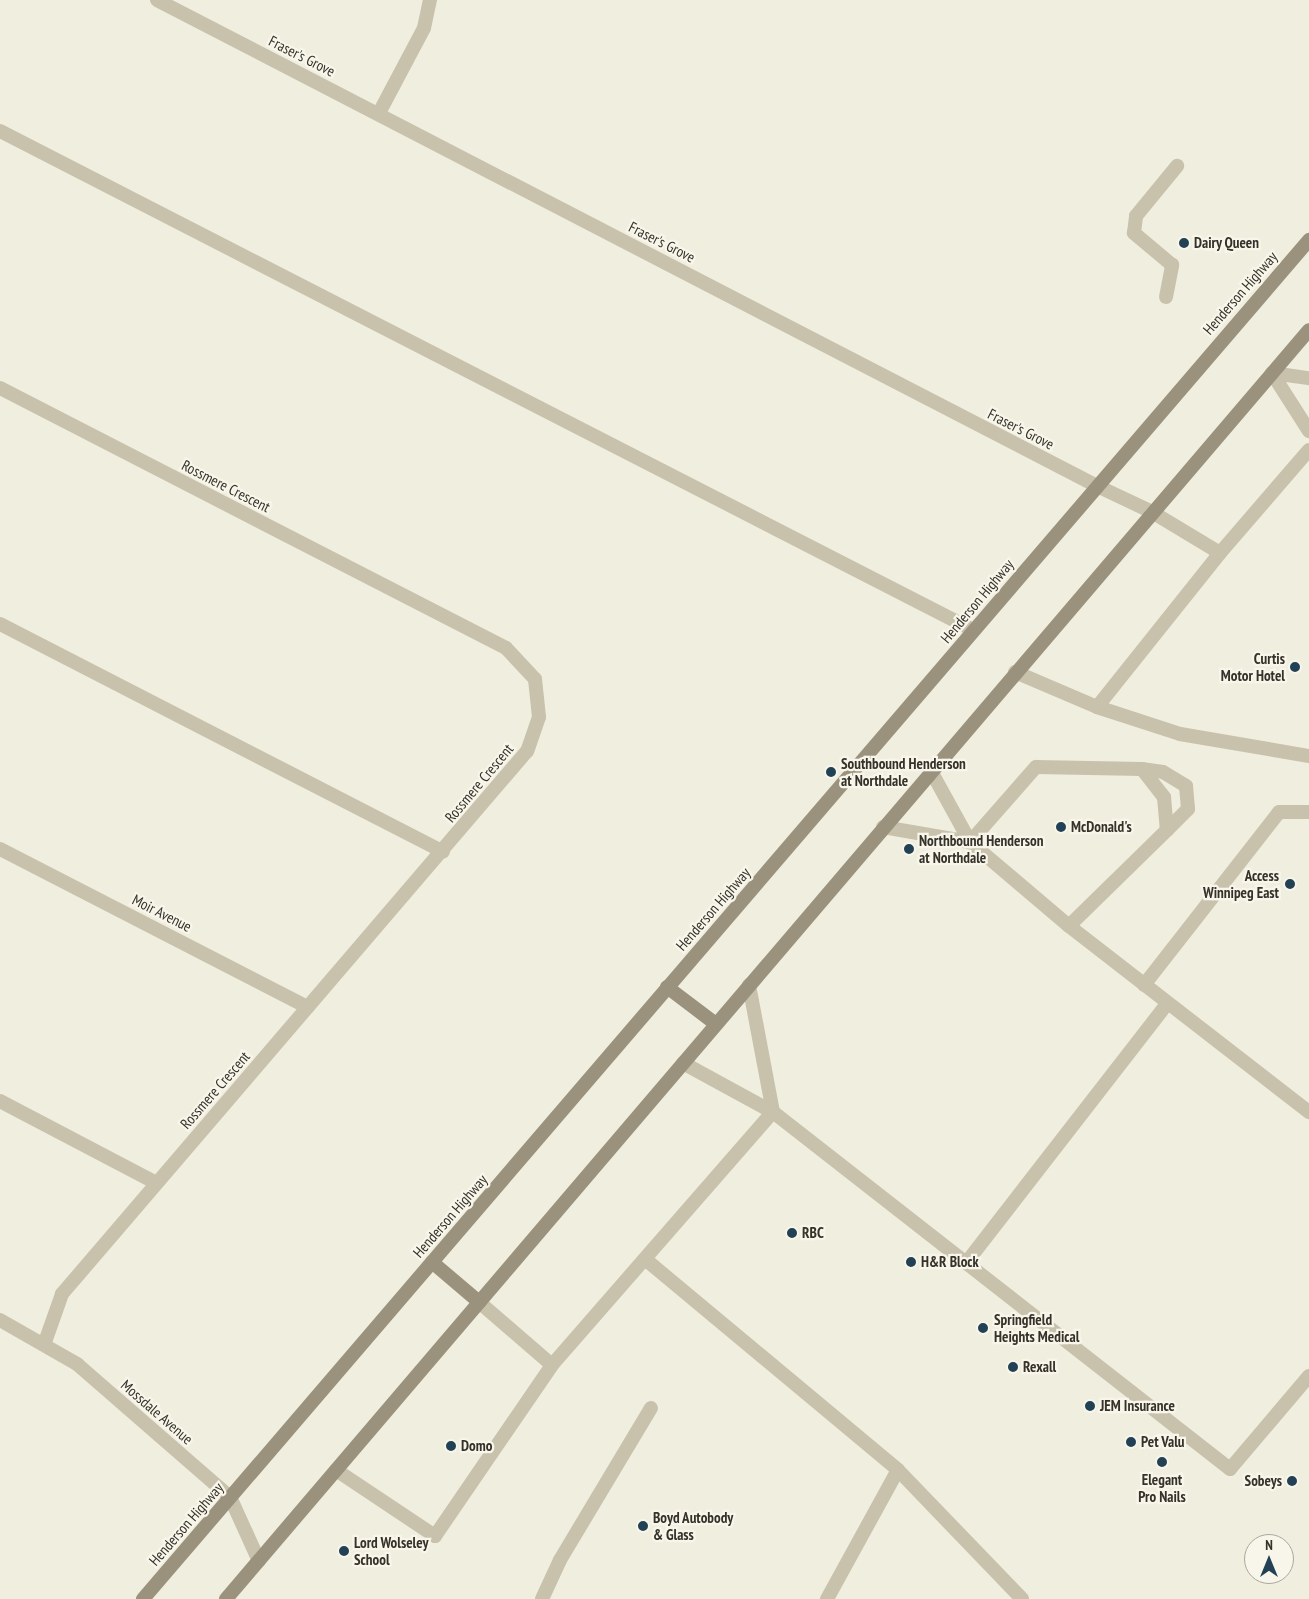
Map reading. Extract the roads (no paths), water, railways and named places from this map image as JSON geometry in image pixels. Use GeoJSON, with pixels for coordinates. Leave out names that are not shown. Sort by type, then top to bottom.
{"type":"FeatureCollection","features":[{"type":"Feature","properties":{"kind":"main road","name":"Henderson Highway"},"geometry":{"type":"LineString","coordinates":[[143,1599],[1095,486],[1309,240]]}},
{"type":"Feature","properties":{"kind":"main road"},"geometry":{"type":"LineString","coordinates":[[226,1599],[1015,672],[1309,330]]}},
{"type":"Feature","properties":{"kind":"main road"},"geometry":{"type":"LineString","coordinates":[[667,988],[716,1024]]}},
{"type":"Feature","properties":{"kind":"main road"},"geometry":{"type":"LineString","coordinates":[[432,1262],[479,1302]]}},
{"type":"Feature","properties":{"kind":"street","name":"Fraser's Grove"},"geometry":{"type":"LineString","coordinates":[[157,0],[379,113],[1095,486],[1152,512],[1220,553]]}},
{"type":"Feature","properties":{"kind":"street"},"geometry":{"type":"LineString","coordinates":[[379,113],[424,28],[430,0]]}},
{"type":"Feature","properties":{"kind":"street"},"geometry":{"type":"LineString","coordinates":[[0,131],[973,630]]}},
{"type":"Feature","properties":{"kind":"street"},"geometry":{"type":"LineString","coordinates":[[1166,297],[1172,265],[1134,233],[1136,216],[1177,166]]}},
{"type":"Feature","properties":{"kind":"street"},"geometry":{"type":"LineString","coordinates":[[1272,373],[1309,378]]}},
{"type":"Feature","properties":{"kind":"street"},"geometry":{"type":"LineString","coordinates":[[1272,373],[1309,431]]}},
{"type":"Feature","properties":{"kind":"street","name":"Rossmere Crescent"},"geometry":{"type":"LineString","coordinates":[[0,388],[506,648],[535,679],[539,717],[527,751],[443,852],[156,1182],[62,1294],[45,1342]]}},
{"type":"Feature","properties":{"kind":"street"},"geometry":{"type":"LineString","coordinates":[[1097,707],[1220,553],[1309,450]]}},
{"type":"Feature","properties":{"kind":"street"},"geometry":{"type":"LineString","coordinates":[[0,624],[443,852]]}},
{"type":"Feature","properties":{"kind":"street"},"geometry":{"type":"LineString","coordinates":[[1015,672],[1097,707],[1180,734],[1309,756]]}},
{"type":"Feature","properties":{"kind":"street"},"geometry":{"type":"LineString","coordinates":[[970,842],[1036,767],[1142,769],[1162,772],[1186,786],[1188,809],[1069,926]]}},
{"type":"Feature","properties":{"kind":"street"},"geometry":{"type":"LineString","coordinates":[[1142,769],[1164,797],[1167,830]]}},
{"type":"Feature","properties":{"kind":"street"},"geometry":{"type":"LineString","coordinates":[[931,771],[970,842],[1069,926],[1309,1112]]}},
{"type":"Feature","properties":{"kind":"street"},"geometry":{"type":"LineString","coordinates":[[1144,984],[1279,812],[1309,812]]}},
{"type":"Feature","properties":{"kind":"street"},"geometry":{"type":"LineString","coordinates":[[883,827],[970,842]]}},
{"type":"Feature","properties":{"kind":"street","name":"Moir Avenue"},"geometry":{"type":"LineString","coordinates":[[0,849],[308,1007]]}},
{"type":"Feature","properties":{"kind":"street"},"geometry":{"type":"LineString","coordinates":[[749,984],[773,1112]]}},
{"type":"Feature","properties":{"kind":"street"},"geometry":{"type":"LineString","coordinates":[[966,1263],[1168,1003]]}},
{"type":"Feature","properties":{"kind":"street"},"geometry":{"type":"LineString","coordinates":[[683,1063],[773,1112],[1230,1469],[1309,1376]]}},
{"type":"Feature","properties":{"kind":"street"},"geometry":{"type":"LineString","coordinates":[[0,1101],[156,1182]]}},
{"type":"Feature","properties":{"kind":"street"},"geometry":{"type":"LineString","coordinates":[[336,1470],[435,1536],[552,1365],[773,1112]]}},
{"type":"Feature","properties":{"kind":"street"},"geometry":{"type":"LineString","coordinates":[[644,1259],[898,1470],[1022,1599]]}},
{"type":"Feature","properties":{"kind":"street"},"geometry":{"type":"LineString","coordinates":[[479,1302],[552,1365]]}},
{"type":"Feature","properties":{"kind":"street","name":"Mossdale Avenue"},"geometry":{"type":"LineString","coordinates":[[0,1320],[45,1342],[77,1364],[230,1497],[259,1561]]}},
{"type":"Feature","properties":{"kind":"street"},"geometry":{"type":"LineString","coordinates":[[542,1599],[560,1560],[651,1408]]}},
{"type":"Feature","properties":{"kind":"street"},"geometry":{"type":"LineString","coordinates":[[827,1599],[898,1470]]}},
{"type":"Feature","properties":{"kind":"place","name":"Dairy Queen"},"geometry":{"type":"Point","coordinates":[1184,243]}},
{"type":"Feature","properties":{"kind":"place","name":"Curtis Motor Hotel"},"geometry":{"type":"Point","coordinates":[1295,667]}},
{"type":"Feature","properties":{"kind":"place","name":"Southbound Henderson at Northdale"},"geometry":{"type":"Point","coordinates":[831,772]}},
{"type":"Feature","properties":{"kind":"place","name":"McDonald's"},"geometry":{"type":"Point","coordinates":[1061,827]}},
{"type":"Feature","properties":{"kind":"place","name":"Northbound Henderson at Northdale"},"geometry":{"type":"Point","coordinates":[909,849]}},
{"type":"Feature","properties":{"kind":"place","name":"Access Winnipeg East"},"geometry":{"type":"Point","coordinates":[1290,884]}},
{"type":"Feature","properties":{"kind":"place","name":"RBC"},"geometry":{"type":"Point","coordinates":[792,1233]}},
{"type":"Feature","properties":{"kind":"place","name":"H&R Block"},"geometry":{"type":"Point","coordinates":[911,1262]}},
{"type":"Feature","properties":{"kind":"place","name":"Springfield Heights Medical"},"geometry":{"type":"Point","coordinates":[983,1328]}},
{"type":"Feature","properties":{"kind":"place","name":"Rexall"},"geometry":{"type":"Point","coordinates":[1013,1367]}},
{"type":"Feature","properties":{"kind":"place","name":"JEM Insurance"},"geometry":{"type":"Point","coordinates":[1090,1406]}},
{"type":"Feature","properties":{"kind":"place","name":"Pet Valu"},"geometry":{"type":"Point","coordinates":[1131,1442]}},
{"type":"Feature","properties":{"kind":"place","name":"Domo"},"geometry":{"type":"Point","coordinates":[451,1446]}},
{"type":"Feature","properties":{"kind":"place","name":"Elegant Pro Nails"},"geometry":{"type":"Point","coordinates":[1162,1462]}},
{"type":"Feature","properties":{"kind":"place","name":"Sobeys"},"geometry":{"type":"Point","coordinates":[1292,1481]}},
{"type":"Feature","properties":{"kind":"place","name":"Boyd Autobody & Glass"},"geometry":{"type":"Point","coordinates":[643,1526]}},
{"type":"Feature","properties":{"kind":"place","name":"Lord Wolseley School"},"geometry":{"type":"Point","coordinates":[344,1551]}}]}
